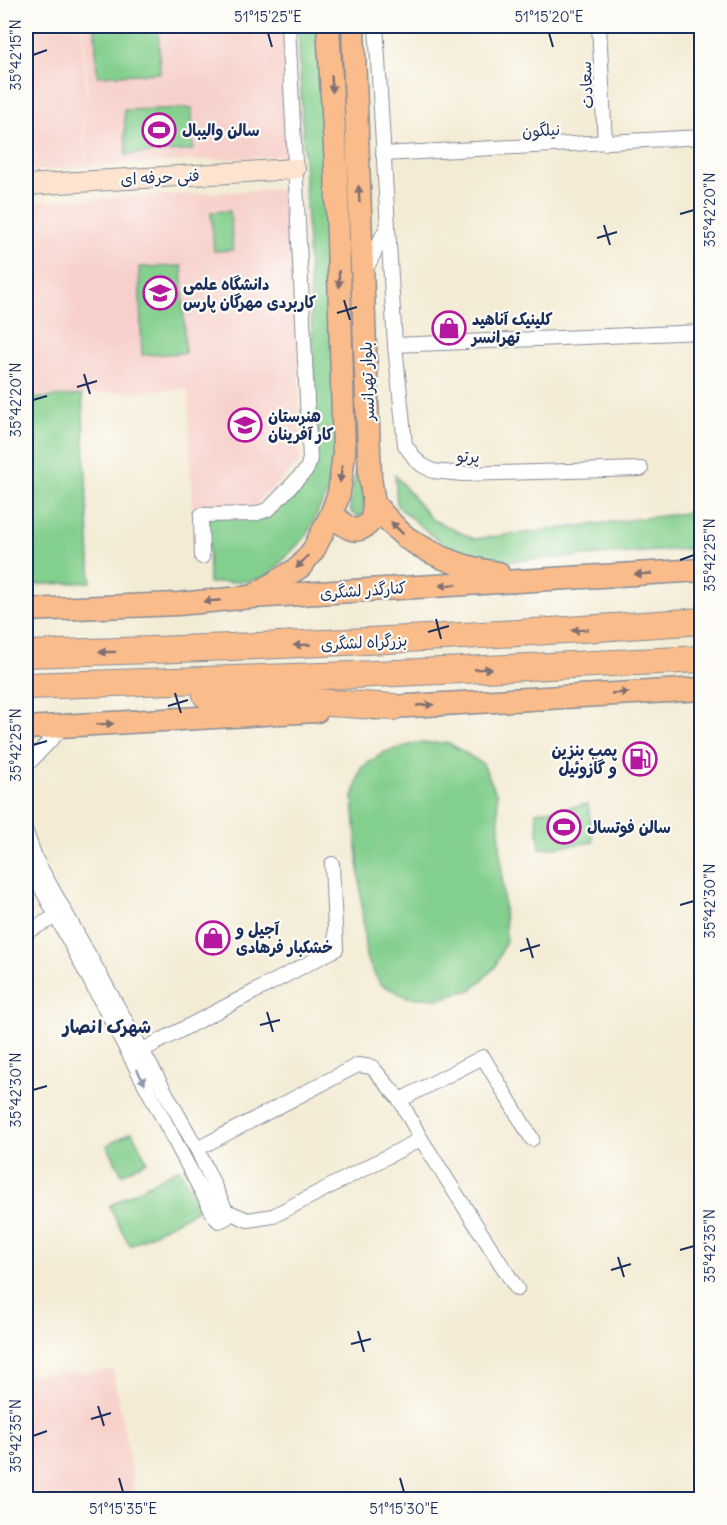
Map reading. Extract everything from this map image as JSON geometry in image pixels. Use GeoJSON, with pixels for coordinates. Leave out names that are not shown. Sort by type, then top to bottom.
{"type":"FeatureCollection","features":[{"type":"Feature","properties":{"kind":"highway","name":"بزرگراه لشگری"},"geometry":{"type":"LineString","coordinates":[[26,654],[232,649],[543,633],[702,621]]}},
{"type":"Feature","properties":{"kind":"highway","name":"بزرگراه لشگری"},"geometry":{"type":"LineString","coordinates":[[26,686],[702,659]]}},
{"type":"Feature","properties":{"kind":"highway"},"geometry":{"type":"LineString","coordinates":[[54,684],[172,695],[238,696],[393,707]]}},
{"type":"Feature","properties":{"kind":"main road","name":"بلوار تهرانسر"},"geometry":{"type":"LineString","coordinates":[[251,597],[300,567],[314,549],[339,493],[344,454],[336,166],[328,26]]}},
{"type":"Feature","properties":{"kind":"main road","name":"بلوار تهرانسر"},"geometry":{"type":"LineString","coordinates":[[353,26],[370,477],[374,504]]}},
{"type":"Feature","properties":{"kind":"main road"},"geometry":{"type":"LineString","coordinates":[[332,513],[342,524],[353,530],[360,529],[372,520],[374,504]]}},
{"type":"Feature","properties":{"kind":"main road"},"geometry":{"type":"LineString","coordinates":[[374,504],[406,537],[473,570],[548,579]]}},
{"type":"Feature","properties":{"kind":"main road","name":"کنارگذر لشگری"},"geometry":{"type":"LineString","coordinates":[[26,610],[177,604],[251,597],[702,570]]}},
{"type":"Feature","properties":{"kind":"main road"},"geometry":{"type":"LineString","coordinates":[[26,728],[702,688]]}},
{"type":"Feature","properties":{"kind":"street"},"geometry":{"type":"LineString","coordinates":[[202,557],[201,515],[255,514],[269,509],[307,469],[310,459],[288,26]]}},
{"type":"Feature","properties":{"kind":"street","name":"پرتو"},"geometry":{"type":"LineString","coordinates":[[376,26],[395,345],[405,445],[422,465],[433,471],[463,474],[641,469]]}},
{"type":"Feature","properties":{"kind":"street","name":"سعادت"},"geometry":{"type":"LineString","coordinates":[[599,26],[606,143]]}},
{"type":"Feature","properties":{"kind":"street","name":"نیلگون"},"geometry":{"type":"LineString","coordinates":[[383,154],[702,137]]}},
{"type":"Feature","properties":{"kind":"street","name":"فنی حرفه ای"},"geometry":{"type":"LineString","coordinates":[[26,185],[295,169]]}},
{"type":"Feature","properties":{"kind":"street"},"geometry":{"type":"LineString","coordinates":[[363,274],[387,227]]}},
{"type":"Feature","properties":{"kind":"street"},"geometry":{"type":"LineString","coordinates":[[395,345],[702,332]]}},
{"type":"Feature","properties":{"kind":"street"},"geometry":{"type":"LineString","coordinates":[[26,766],[64,726]]}},
{"type":"Feature","properties":{"kind":"street"},"geometry":{"type":"LineString","coordinates":[[26,832],[60,915]]}},
{"type":"Feature","properties":{"kind":"street"},"geometry":{"type":"LineString","coordinates":[[26,859],[60,915],[136,1054],[215,1217],[219,1221],[224,1221],[226,1211],[197,1149],[136,1054]]}},
{"type":"Feature","properties":{"kind":"street"},"geometry":{"type":"LineString","coordinates":[[136,1054],[336,948],[332,864]]}},
{"type":"Feature","properties":{"kind":"street"},"geometry":{"type":"LineString","coordinates":[[26,932],[60,915]]}},
{"type":"Feature","properties":{"kind":"street"},"geometry":{"type":"LineString","coordinates":[[400,1100],[483,1057],[532,1139]]}},
{"type":"Feature","properties":{"kind":"street"},"geometry":{"type":"LineString","coordinates":[[197,1149],[358,1065],[372,1067],[400,1100],[421,1139],[518,1289]]}},
{"type":"Feature","properties":{"kind":"street"},"geometry":{"type":"LineString","coordinates":[[226,1211],[248,1220],[273,1216],[421,1139]]}},
{"type":"Feature","properties":{"kind":"shaded area"},"geometry":{"type":"Polygon","coordinates":[[[26,26],[82,26],[86,95],[81,96],[88,95],[84,26],[283,26],[287,156],[87,166],[80,103],[86,166],[26,172],[26,26]]]}},
{"type":"Feature","properties":{"kind":"shaded area","name":"دانشگاه علمی کاربردی مهرگان پارس"},"geometry":{"type":"Polygon","coordinates":[[[290,189],[299,383],[300,461],[254,507],[192,507],[188,389],[26,397],[26,202],[290,189]]]}},
{"type":"Feature","properties":{"kind":"shaded area"},"geometry":{"type":"Polygon","coordinates":[[[113,1370],[133,1478],[133,1499],[26,1499],[26,1375],[113,1370]]]}},
{"type":"Feature","properties":{"kind":"green space"},"geometry":{"type":"Polygon","coordinates":[[[95,26],[158,26],[160,73],[97,76],[95,26]]]}},
{"type":"Feature","properties":{"kind":"green space"},"geometry":{"type":"Polygon","coordinates":[[[298,26],[320,26],[339,469],[306,536],[267,577],[249,581],[209,583],[208,517],[257,516],[309,474],[317,447],[298,26]]]}},
{"type":"Feature","properties":{"kind":"green space"},"geometry":{"type":"Polygon","coordinates":[[[335,26],[344,26],[364,506],[362,516],[358,517],[351,512],[350,506],[356,466],[335,26]]]}},
{"type":"Feature","properties":{"kind":"green space","name":"سالن والیبال"},"geometry":{"type":"Polygon","coordinates":[[[192,108],[193,150],[126,155],[124,110],[192,108]]]}},
{"type":"Feature","properties":{"kind":"green space"},"geometry":{"type":"Polygon","coordinates":[[[230,211],[233,250],[214,251],[211,212],[230,211]]]}},
{"type":"Feature","properties":{"kind":"green space"},"geometry":{"type":"Polygon","coordinates":[[[182,266],[185,353],[142,355],[139,267],[182,266]]]}},
{"type":"Feature","properties":{"kind":"green space"},"geometry":{"type":"Polygon","coordinates":[[[82,395],[91,582],[26,585],[26,399],[82,395]]]}},
{"type":"Feature","properties":{"kind":"green space"},"geometry":{"type":"Polygon","coordinates":[[[395,475],[431,519],[474,539],[701,511],[701,548],[507,561],[451,551],[397,506],[395,475]]]}},
{"type":"Feature","properties":{"kind":"green space"},"geometry":{"type":"Polygon","coordinates":[[[417,743],[449,743],[483,764],[497,795],[506,940],[495,967],[473,989],[439,999],[407,997],[380,984],[366,957],[353,798],[361,768],[385,752],[417,743]]]}},
{"type":"Feature","properties":{"kind":"green space","name":"سالن فوتسال"},"geometry":{"type":"Polygon","coordinates":[[[588,804],[593,842],[540,849],[536,812],[588,804]]]}},
{"type":"Feature","properties":{"kind":"green space"},"geometry":{"type":"Polygon","coordinates":[[[132,1132],[147,1161],[122,1174],[107,1145],[132,1132]]]}},
{"type":"Feature","properties":{"kind":"green space"},"geometry":{"type":"Polygon","coordinates":[[[179,1168],[201,1208],[130,1246],[109,1206],[179,1168]]]}},
{"type":"Feature","properties":{"kind":"place","name":"سالن والیبال"},"geometry":{"type":"Point","coordinates":[159,130]}},
{"type":"Feature","properties":{"kind":"place","name":"دانشگاه علمی کاربردی مهرگان پارس"},"geometry":{"type":"Point","coordinates":[160,293]}},
{"type":"Feature","properties":{"kind":"place","name":"کلینیک آناهید تهرانسر"},"geometry":{"type":"Point","coordinates":[449,328]}},
{"type":"Feature","properties":{"kind":"place","name":"هنرستان کار آفرینان"},"geometry":{"type":"Point","coordinates":[245,425]}},
{"type":"Feature","properties":{"kind":"place","name":"پمپ بنزین و گازوئیل"},"geometry":{"type":"Point","coordinates":[640,759]}},
{"type":"Feature","properties":{"kind":"place","name":"سالن فوتسال"},"geometry":{"type":"Point","coordinates":[564,827]}},
{"type":"Feature","properties":{"kind":"place","name":"آجیل و خشکبار فرهادی"},"geometry":{"type":"Point","coordinates":[213,938]}},
{"type":"Feature","properties":{"kind":"district","name":"شهرک انصار"},"geometry":{"type":"Point","coordinates":[107,1026]}}]}
